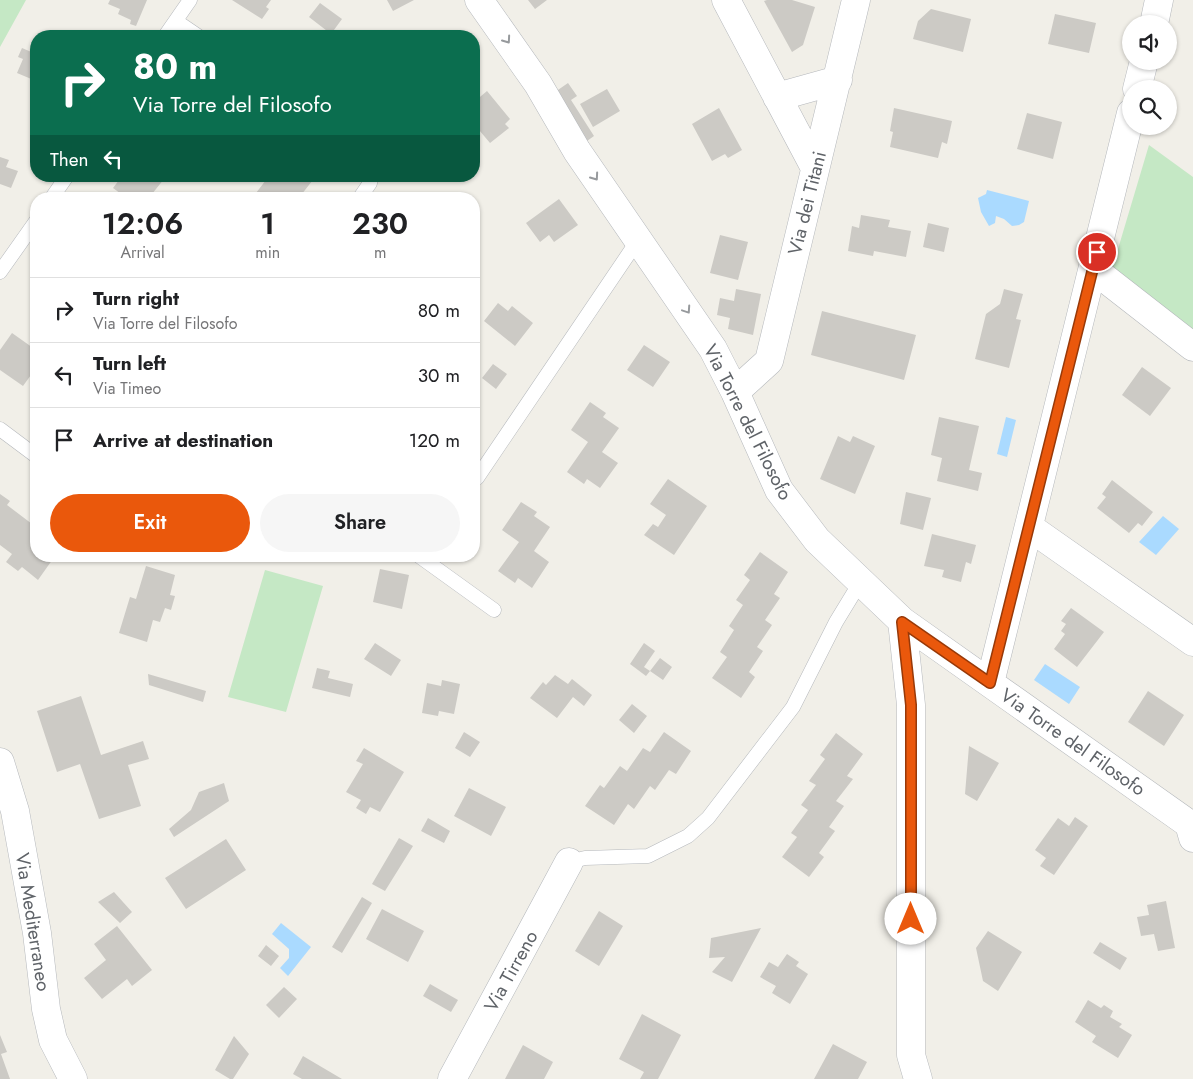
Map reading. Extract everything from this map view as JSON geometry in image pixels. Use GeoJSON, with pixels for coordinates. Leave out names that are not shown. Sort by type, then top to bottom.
{"type":"FeatureCollection","features":[{"type":"Feature","properties":{"kind":"street","name":"Via Torre del Filosofo"},"geometry":{"type":"LineString","coordinates":[[479,0],[538,84],[577,151],[713,349],[735,392],[779,490],[817,540],[902,622],[1189,824],[1193,838]]}},
{"type":"Feature","properties":{"kind":"street"},"geometry":{"type":"LineString","coordinates":[[726,0],[815,168]]}},
{"type":"Feature","properties":{"kind":"street","name":"Via dei Titani"},"geometry":{"type":"LineString","coordinates":[[735,392],[769,361],[856,0]]}},
{"type":"Feature","properties":{"kind":"street"},"geometry":{"type":"LineString","coordinates":[[1156,15],[1159,0]]}},
{"type":"Feature","properties":{"kind":"street"},"geometry":{"type":"LineString","coordinates":[[777,97],[838,80]]}},
{"type":"Feature","properties":{"kind":"street"},"geometry":{"type":"LineString","coordinates":[[990,683],[1126,135]]}},
{"type":"Feature","properties":{"kind":"street"},"geometry":{"type":"LineString","coordinates":[[1092,269],[1193,347]]}},
{"type":"Feature","properties":{"kind":"street"},"geometry":{"type":"LineString","coordinates":[[1029,527],[1193,642]]}},
{"type":"Feature","properties":{"kind":"street"},"geometry":{"type":"LineString","coordinates":[[898,1079],[914,1067],[911,705],[902,622]]}},
{"type":"Feature","properties":{"kind":"street","name":"Via Mediterraneo"},"geometry":{"type":"LineString","coordinates":[[0,762],[15,811],[37,933],[46,1009],[53,1040],[73,1079]]}},
{"type":"Feature","properties":{"kind":"street","name":"Via Tirreno"},"geometry":{"type":"LineString","coordinates":[[452,1079],[570,862]]}},
{"type":"Feature","properties":{"kind":"lane"},"geometry":{"type":"LineString","coordinates":[[169,30],[190,0]]}},
{"type":"Feature","properties":{"kind":"lane"},"geometry":{"type":"LineString","coordinates":[[176,21],[189,30]]}},
{"type":"Feature","properties":{"kind":"lane"},"geometry":{"type":"LineString","coordinates":[[0,272],[30,229]]}},
{"type":"Feature","properties":{"kind":"lane"},"geometry":{"type":"LineString","coordinates":[[480,472],[638,240]]}},
{"type":"Feature","properties":{"kind":"lane"},"geometry":{"type":"LineString","coordinates":[[0,429],[30,452]]}},
{"type":"Feature","properties":{"kind":"lane"},"geometry":{"type":"LineString","coordinates":[[427,562],[494,610]]}},
{"type":"Feature","properties":{"kind":"lane"},"geometry":{"type":"LineString","coordinates":[[570,862],[585,858],[648,856],[688,836],[708,818],[793,707],[836,622],[861,581]]}},
{"type":"Feature","properties":{"kind":"green space"},"geometry":{"type":"Polygon","coordinates":[[[0,0],[26,0],[0,47],[0,0]]]}},
{"type":"Feature","properties":{"kind":"green space"},"geometry":{"type":"Polygon","coordinates":[[[1149,145],[1193,177],[1193,331],[1112,269],[1149,145]]]}},
{"type":"Feature","properties":{"kind":"green space"},"geometry":{"type":"Polygon","coordinates":[[[265,570],[323,586],[286,712],[228,697],[265,570]]]}},
{"type":"Feature","properties":{"kind":"water"},"geometry":{"type":"Polygon","coordinates":[[[987,190],[1029,201],[1024,222],[1012,226],[1004,219],[996,216],[995,223],[989,226],[981,212],[978,198],[986,194],[987,190]]]}},
{"type":"Feature","properties":{"kind":"water"},"geometry":{"type":"Polygon","coordinates":[[[1006,417],[1016,420],[1007,457],[997,454],[1006,417]]]}},
{"type":"Feature","properties":{"kind":"water"},"geometry":{"type":"Polygon","coordinates":[[[1163,516],[1179,529],[1156,555],[1139,542],[1163,516]]]}},
{"type":"Feature","properties":{"kind":"water"},"geometry":{"type":"Polygon","coordinates":[[[1045,664],[1080,687],[1069,704],[1034,680],[1045,664]]]}},
{"type":"Feature","properties":{"kind":"water"},"geometry":{"type":"Polygon","coordinates":[[[281,923],[311,947],[288,976],[280,968],[289,958],[289,949],[272,934],[281,923]]]}},
{"type":"Feature","properties":{"kind":"building"},"geometry":{"type":"Polygon","coordinates":[[[110,0],[147,0],[136,26],[130,24],[131,20],[118,14],[120,9],[108,4],[110,0]]]}},
{"type":"Feature","properties":{"kind":"building"},"geometry":{"type":"Polygon","coordinates":[[[232,0],[271,0],[266,7],[269,9],[262,19],[232,0]]]}},
{"type":"Feature","properties":{"kind":"building"},"geometry":{"type":"Polygon","coordinates":[[[387,0],[414,0],[393,11],[387,0]]]}},
{"type":"Feature","properties":{"kind":"building"},"geometry":{"type":"Polygon","coordinates":[[[528,0],[547,0],[535,9],[528,0]]]}},
{"type":"Feature","properties":{"kind":"building"},"geometry":{"type":"Polygon","coordinates":[[[792,0],[815,7],[803,45],[792,52],[764,1],[792,0]]]}},
{"type":"Feature","properties":{"kind":"building"},"geometry":{"type":"Polygon","coordinates":[[[320,3],[342,19],[334,30],[326,30],[309,17],[320,3]]]}},
{"type":"Feature","properties":{"kind":"building"},"geometry":{"type":"Polygon","coordinates":[[[931,9],[971,19],[963,52],[913,39],[918,21],[931,9]]]}},
{"type":"Feature","properties":{"kind":"building"},"geometry":{"type":"Polygon","coordinates":[[[1055,14],[1096,23],[1089,53],[1048,44],[1055,14]]]}},
{"type":"Feature","properties":{"kind":"building"},"geometry":{"type":"Polygon","coordinates":[[[22,48],[30,51],[30,78],[17,73],[23,59],[18,57],[22,48]]]}},
{"type":"Feature","properties":{"kind":"building"},"geometry":{"type":"Polygon","coordinates":[[[568,83],[577,96],[571,100],[594,136],[587,141],[555,92],[568,83]]]}},
{"type":"Feature","properties":{"kind":"building"},"geometry":{"type":"Polygon","coordinates":[[[607,89],[620,111],[593,127],[580,104],[607,89]]]}},
{"type":"Feature","properties":{"kind":"building"},"geometry":{"type":"Polygon","coordinates":[[[487,91],[510,119],[505,124],[509,128],[490,143],[480,131],[480,97],[487,91]]]}},
{"type":"Feature","properties":{"kind":"building"},"geometry":{"type":"Polygon","coordinates":[[[719,108],[742,150],[728,158],[725,154],[712,161],[692,124],[719,108]]]}},
{"type":"Feature","properties":{"kind":"building"},"geometry":{"type":"Polygon","coordinates":[[[894,108],[952,121],[947,144],[942,142],[938,158],[890,147],[893,132],[890,131],[894,108]]]}},
{"type":"Feature","properties":{"kind":"building"},"geometry":{"type":"Polygon","coordinates":[[[1027,113],[1062,122],[1053,159],[1017,149],[1027,113]]]}},
{"type":"Feature","properties":{"kind":"building"},"geometry":{"type":"Polygon","coordinates":[[[0,157],[9,160],[6,167],[18,171],[11,188],[0,184],[0,157]]]}},
{"type":"Feature","properties":{"kind":"building"},"geometry":{"type":"Polygon","coordinates":[[[118,182],[162,182],[154,192],[118,192],[113,188],[118,182]]]}},
{"type":"Feature","properties":{"kind":"building"},"geometry":{"type":"Polygon","coordinates":[[[264,182],[311,182],[303,192],[257,192],[264,182]]]}},
{"type":"Feature","properties":{"kind":"building"},"geometry":{"type":"Polygon","coordinates":[[[559,199],[578,225],[554,242],[549,235],[540,242],[526,223],[559,199]]]}},
{"type":"Feature","properties":{"kind":"building"},"geometry":{"type":"Polygon","coordinates":[[[861,215],[890,220],[888,227],[911,231],[906,257],[874,251],[873,256],[848,251],[852,226],[859,228],[861,215]]]}},
{"type":"Feature","properties":{"kind":"building"},"geometry":{"type":"Polygon","coordinates":[[[928,223],[949,228],[944,252],[923,247],[928,223]]]}},
{"type":"Feature","properties":{"kind":"building"},"geometry":{"type":"Polygon","coordinates":[[[720,235],[748,242],[738,280],[710,273],[720,235]]]}},
{"type":"Feature","properties":{"kind":"building"},"geometry":{"type":"Polygon","coordinates":[[[736,289],[761,294],[753,335],[728,329],[730,318],[717,315],[720,298],[734,301],[736,289]]]}},
{"type":"Feature","properties":{"kind":"building"},"geometry":{"type":"Polygon","coordinates":[[[1004,289],[1023,294],[1016,319],[1021,320],[1009,368],[975,359],[986,314],[1000,304],[1004,289]]]}},
{"type":"Feature","properties":{"kind":"building"},"geometry":{"type":"Polygon","coordinates":[[[498,303],[508,311],[512,306],[533,323],[515,346],[484,321],[498,303]]]}},
{"type":"Feature","properties":{"kind":"building"},"geometry":{"type":"Polygon","coordinates":[[[822,311],[916,335],[904,380],[811,355],[822,311]]]}},
{"type":"Feature","properties":{"kind":"building"},"geometry":{"type":"Polygon","coordinates":[[[12,333],[30,346],[30,376],[23,386],[0,370],[0,350],[12,333]]]}},
{"type":"Feature","properties":{"kind":"building"},"geometry":{"type":"Polygon","coordinates":[[[644,345],[670,362],[653,387],[627,370],[644,345]]]}},
{"type":"Feature","properties":{"kind":"building"},"geometry":{"type":"Polygon","coordinates":[[[493,364],[507,374],[496,389],[482,378],[493,364]]]}},
{"type":"Feature","properties":{"kind":"building"},"geometry":{"type":"Polygon","coordinates":[[[1142,367],[1171,388],[1150,416],[1122,395],[1142,367]]]}},
{"type":"Feature","properties":{"kind":"building"},"geometry":{"type":"Polygon","coordinates":[[[590,402],[606,413],[603,417],[619,428],[602,452],[618,463],[600,488],[587,479],[584,484],[567,472],[588,442],[571,430],[590,402]]]}},
{"type":"Feature","properties":{"kind":"building"},"geometry":{"type":"Polygon","coordinates":[[[939,417],[979,426],[969,470],[982,473],[978,491],[937,481],[942,458],[931,455],[939,417]]]}},
{"type":"Feature","properties":{"kind":"building"},"geometry":{"type":"Polygon","coordinates":[[[838,436],[850,442],[853,436],[875,446],[855,494],[820,479],[838,436]]]}},
{"type":"Feature","properties":{"kind":"building"},"geometry":{"type":"Polygon","coordinates":[[[668,479],[707,506],[674,555],[644,535],[653,524],[658,527],[666,515],[650,504],[668,479]]]}},
{"type":"Feature","properties":{"kind":"building"},"geometry":{"type":"Polygon","coordinates":[[[1112,480],[1153,512],[1142,526],[1138,523],[1129,533],[1097,508],[1106,497],[1102,494],[1112,480]]]}},
{"type":"Feature","properties":{"kind":"building"},"geometry":{"type":"Polygon","coordinates":[[[906,492],[931,498],[923,530],[900,524],[906,492]]]}},
{"type":"Feature","properties":{"kind":"building"},"geometry":{"type":"Polygon","coordinates":[[[0,494],[10,501],[7,505],[30,522],[30,562],[51,562],[38,580],[22,567],[18,571],[6,562],[12,554],[0,545],[0,494]]]}},
{"type":"Feature","properties":{"kind":"building"},"geometry":{"type":"Polygon","coordinates":[[[521,502],[537,512],[534,516],[550,527],[534,551],[549,562],[532,588],[518,578],[515,583],[498,571],[519,542],[502,530],[521,502]]]}},
{"type":"Feature","properties":{"kind":"building"},"geometry":{"type":"Polygon","coordinates":[[[932,534],[976,545],[971,564],[966,562],[961,582],[942,577],[944,570],[924,566],[932,534]]]}},
{"type":"Feature","properties":{"kind":"building"},"geometry":{"type":"Polygon","coordinates":[[[760,552],[788,572],[774,594],[780,598],[765,620],[772,625],[757,647],[763,651],[749,672],[755,677],[741,698],[712,678],[727,657],[720,652],[734,630],[729,626],[743,605],[736,600],[750,580],[744,575],[760,552]]]}},
{"type":"Feature","properties":{"kind":"building"},"geometry":{"type":"Polygon","coordinates":[[[146,566],[175,575],[170,595],[175,596],[171,610],[165,608],[160,622],[153,620],[147,642],[119,633],[130,597],[136,599],[146,566]]]}},
{"type":"Feature","properties":{"kind":"building"},"geometry":{"type":"Polygon","coordinates":[[[380,569],[409,575],[402,609],[373,602],[380,569]]]}},
{"type":"Feature","properties":{"kind":"building"},"geometry":{"type":"Polygon","coordinates":[[[1071,608],[1104,632],[1077,667],[1054,649],[1065,634],[1061,631],[1066,624],[1061,621],[1071,608]]]}},
{"type":"Feature","properties":{"kind":"building"},"geometry":{"type":"Polygon","coordinates":[[[375,643],[401,660],[391,676],[364,659],[375,643]]]}},
{"type":"Feature","properties":{"kind":"building"},"geometry":{"type":"Polygon","coordinates":[[[644,643],[655,651],[644,667],[650,671],[646,676],[630,664],[644,643]]]}},
{"type":"Feature","properties":{"kind":"building"},"geometry":{"type":"Polygon","coordinates":[[[660,658],[672,667],[663,680],[650,671],[660,658]]]}},
{"type":"Feature","properties":{"kind":"building"},"geometry":{"type":"Polygon","coordinates":[[[317,668],[330,671],[328,678],[353,684],[350,697],[312,688],[317,668]]]}},
{"type":"Feature","properties":{"kind":"building"},"geometry":{"type":"Polygon","coordinates":[[[148,674],[206,691],[203,702],[149,685],[148,674]]]}},
{"type":"Feature","properties":{"kind":"building"},"geometry":{"type":"Polygon","coordinates":[[[555,675],[568,684],[572,679],[592,695],[584,706],[573,697],[557,718],[530,698],[543,682],[546,685],[555,675]]]}},
{"type":"Feature","properties":{"kind":"building"},"geometry":{"type":"Polygon","coordinates":[[[442,680],[460,684],[454,714],[439,711],[438,716],[422,713],[427,683],[441,686],[442,680]]]}},
{"type":"Feature","properties":{"kind":"building"},"geometry":{"type":"Polygon","coordinates":[[[1148,691],[1184,715],[1164,746],[1128,722],[1148,691]]]}},
{"type":"Feature","properties":{"kind":"building"},"geometry":{"type":"Polygon","coordinates":[[[81,696],[101,755],[143,741],[149,759],[128,765],[141,806],[99,819],[80,764],[57,772],[37,711],[81,696]]]}},
{"type":"Feature","properties":{"kind":"building"},"geometry":{"type":"Polygon","coordinates":[[[632,704],[647,716],[634,733],[619,720],[632,704]]]}},
{"type":"Feature","properties":{"kind":"building"},"geometry":{"type":"Polygon","coordinates":[[[464,732],[480,742],[470,757],[455,748],[464,732]]]}},
{"type":"Feature","properties":{"kind":"building"},"geometry":{"type":"Polygon","coordinates":[[[664,732],[691,751],[676,774],[669,770],[655,790],[650,786],[634,809],[628,804],[614,825],[585,806],[600,785],[604,788],[620,766],[627,771],[643,748],[650,752],[664,732]]]}},
{"type":"Feature","properties":{"kind":"building"},"geometry":{"type":"Polygon","coordinates":[[[836,733],[863,754],[847,776],[853,779],[836,801],[844,806],[829,827],[835,831],[819,853],[824,857],[809,877],[782,857],[797,837],[791,833],[808,810],[801,805],[816,785],[809,781],[825,759],[820,755],[836,733]]]}},
{"type":"Feature","properties":{"kind":"building"},"geometry":{"type":"Polygon","coordinates":[[[969,746],[999,763],[977,801],[965,794],[969,746]]]}},
{"type":"Feature","properties":{"kind":"building"},"geometry":{"type":"Polygon","coordinates":[[[364,748],[404,772],[380,812],[370,807],[366,814],[356,808],[361,800],[346,792],[363,764],[356,761],[364,748]]]}},
{"type":"Feature","properties":{"kind":"building"},"geometry":{"type":"Polygon","coordinates":[[[224,783],[229,801],[174,837],[169,829],[191,810],[199,792],[224,783]]]}},
{"type":"Feature","properties":{"kind":"building"},"geometry":{"type":"Polygon","coordinates":[[[469,788],[506,807],[491,836],[454,816],[469,788]]]}},
{"type":"Feature","properties":{"kind":"building"},"geometry":{"type":"Polygon","coordinates":[[[1075,817],[1088,826],[1054,875],[1040,866],[1046,858],[1035,850],[1058,818],[1069,826],[1075,817]]]}},
{"type":"Feature","properties":{"kind":"building"},"geometry":{"type":"Polygon","coordinates":[[[428,818],[450,831],[444,843],[421,831],[428,818]]]}},
{"type":"Feature","properties":{"kind":"building"},"geometry":{"type":"Polygon","coordinates":[[[399,838],[413,846],[385,891],[372,884],[399,838]]]}},
{"type":"Feature","properties":{"kind":"building"},"geometry":{"type":"Polygon","coordinates":[[[226,839],[246,870],[186,909],[165,878],[226,839]]]}},
{"type":"Feature","properties":{"kind":"building"},"geometry":{"type":"Polygon","coordinates":[[[114,892],[132,912],[120,923],[98,902],[114,892]]]}},
{"type":"Feature","properties":{"kind":"building"},"geometry":{"type":"Polygon","coordinates":[[[362,897],[372,903],[342,953],[332,947],[362,897]]]}},
{"type":"Feature","properties":{"kind":"building"},"geometry":{"type":"Polygon","coordinates":[[[1166,901],[1175,948],[1158,951],[1154,934],[1141,936],[1137,917],[1149,915],[1147,905],[1166,901]]]}},
{"type":"Feature","properties":{"kind":"building"},"geometry":{"type":"Polygon","coordinates":[[[382,909],[424,931],[408,962],[366,939],[382,909]]]}},
{"type":"Feature","properties":{"kind":"building"},"geometry":{"type":"Polygon","coordinates":[[[599,911],[623,926],[599,966],[575,951],[599,911]]]}},
{"type":"Feature","properties":{"kind":"building"},"geometry":{"type":"Polygon","coordinates":[[[117,926],[152,970],[132,986],[127,979],[102,999],[84,978],[106,960],[94,944],[117,926]]]}},
{"type":"Feature","properties":{"kind":"building"},"geometry":{"type":"Polygon","coordinates":[[[761,928],[732,982],[712,972],[725,957],[709,958],[711,938],[761,928]]]}},
{"type":"Feature","properties":{"kind":"building"},"geometry":{"type":"Polygon","coordinates":[[[988,931],[1022,952],[998,991],[983,981],[976,948],[988,931]]]}},
{"type":"Feature","properties":{"kind":"building"},"geometry":{"type":"Polygon","coordinates":[[[1100,942],[1127,958],[1120,970],[1093,953],[1100,942]]]}},
{"type":"Feature","properties":{"kind":"building"},"geometry":{"type":"Polygon","coordinates":[[[266,945],[279,956],[271,966],[258,956],[266,945]]]}},
{"type":"Feature","properties":{"kind":"building"},"geometry":{"type":"Polygon","coordinates":[[[787,954],[799,962],[796,966],[808,974],[790,1004],[772,993],[776,986],[760,977],[769,962],[778,967],[787,954]]]}},
{"type":"Feature","properties":{"kind":"building"},"geometry":{"type":"Polygon","coordinates":[[[430,984],[458,1000],[451,1012],[423,996],[430,984]]]}},
{"type":"Feature","properties":{"kind":"building"},"geometry":{"type":"Polygon","coordinates":[[[284,987],[297,999],[279,1018],[266,1005],[284,987]]]}},
{"type":"Feature","properties":{"kind":"building"},"geometry":{"type":"Polygon","coordinates":[[[1088,1000],[1101,1008],[1104,1005],[1113,1011],[1110,1017],[1122,1024],[1119,1027],[1132,1035],[1118,1058],[1092,1042],[1096,1036],[1075,1022],[1088,1000]]]}},
{"type":"Feature","properties":{"kind":"building"},"geometry":{"type":"Polygon","coordinates":[[[642,1014],[681,1035],[658,1079],[640,1079],[644,1072],[619,1059],[642,1014]]]}},
{"type":"Feature","properties":{"kind":"building"},"geometry":{"type":"Polygon","coordinates":[[[0,1035],[7,1052],[1,1054],[10,1079],[0,1079],[0,1035]]]}},
{"type":"Feature","properties":{"kind":"building"},"geometry":{"type":"Polygon","coordinates":[[[234,1036],[249,1054],[233,1079],[230,1079],[215,1070],[234,1036]]]}},
{"type":"Feature","properties":{"kind":"building"},"geometry":{"type":"Polygon","coordinates":[[[833,1044],[867,1062],[858,1079],[814,1079],[833,1044]]]}},
{"type":"Feature","properties":{"kind":"building"},"geometry":{"type":"Polygon","coordinates":[[[523,1045],[553,1062],[544,1079],[505,1079],[523,1045]]]}},
{"type":"Feature","properties":{"kind":"building"},"geometry":{"type":"Polygon","coordinates":[[[303,1056],[342,1079],[302,1079],[293,1074],[303,1056]]]}},
{"type":"Feature","properties":{"kind":"route"},"geometry":{"type":"LineString","coordinates":[[911,919],[911,705],[902,622],[990,683],[1097,252]]}}]}
